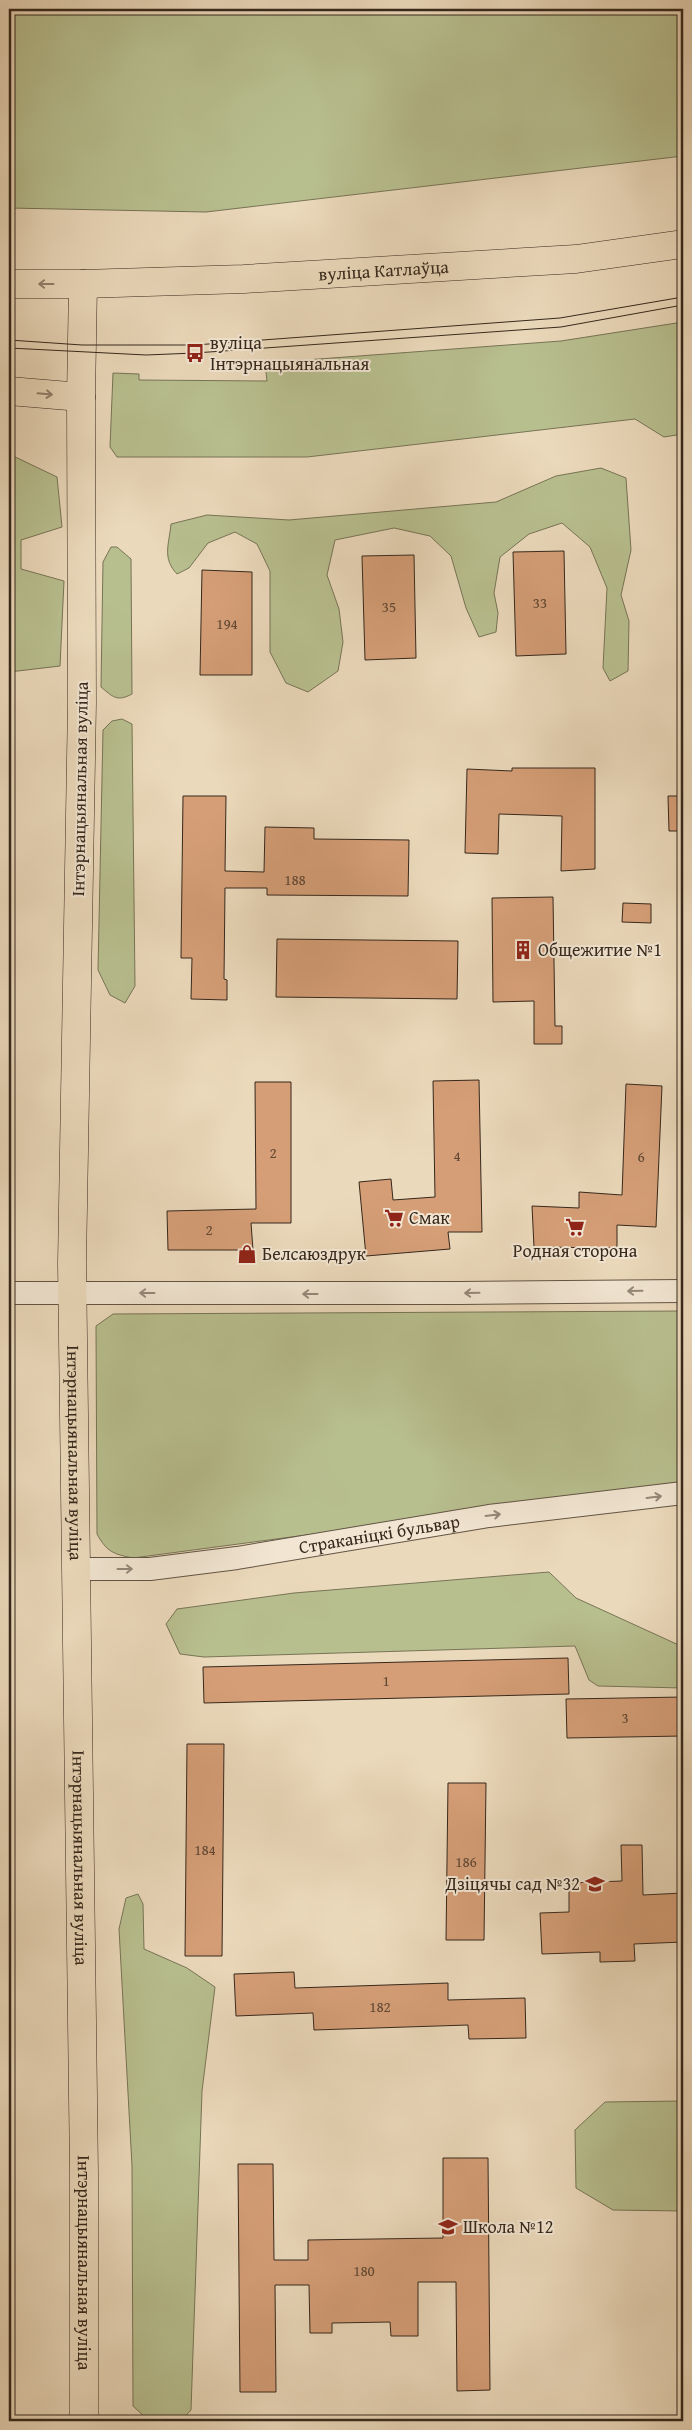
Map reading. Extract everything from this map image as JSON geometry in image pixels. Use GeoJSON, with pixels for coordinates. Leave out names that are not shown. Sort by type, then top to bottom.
{"type":"FeatureCollection","features":[{"type":"Feature","properties":{"kind":"main road","name":"вуліца Катлаўца"},"geometry":{"type":"LineString","coordinates":[[9,284],[83,284],[244,279],[576,259],[683,244]]}},
{"type":"Feature","properties":{"kind":"main road","name":"Інтэрнацыянальная вуліца"},"geometry":{"type":"LineString","coordinates":[[83,284],[81,397],[82,693],[72,1294],[84,2173],[84,2421]]}},
{"type":"Feature","properties":{"kind":"main road"},"geometry":{"type":"LineString","coordinates":[[9,391],[81,397]]}},
{"type":"Feature","properties":{"kind":"street"},"geometry":{"type":"LineString","coordinates":[[9,1293],[683,1291]]}},
{"type":"Feature","properties":{"kind":"street","name":"Страканіцкі бульвар"},"geometry":{"type":"LineString","coordinates":[[76,1569],[150,1569],[237,1558],[488,1516],[683,1493]]}},
{"type":"Feature","properties":{"kind":"green space"},"geometry":{"type":"Polygon","coordinates":[[[9,9],[683,9],[683,156],[206,212],[9,208],[9,9]]]}},
{"type":"Feature","properties":{"kind":"green space"},"geometry":{"type":"Polygon","coordinates":[[[683,322],[683,434],[664,437],[635,419],[307,457],[117,457],[110,447],[113,373],[139,374],[139,380],[267,381],[265,363],[561,341],[683,322]]]}},
{"type":"Feature","properties":{"kind":"green space"},"geometry":{"type":"Polygon","coordinates":[[[9,454],[57,477],[62,527],[21,540],[21,569],[64,581],[60,666],[9,672],[9,454]]]}},
{"type":"Feature","properties":{"kind":"green space"},"geometry":{"type":"Polygon","coordinates":[[[601,468],[626,478],[631,550],[621,595],[629,621],[628,671],[610,681],[603,668],[607,588],[590,547],[562,523],[529,534],[500,557],[494,593],[498,613],[496,632],[479,637],[466,608],[451,556],[430,536],[394,528],[335,540],[327,575],[339,609],[343,642],[338,671],[308,692],[286,683],[270,652],[270,571],[257,544],[235,532],[208,543],[189,568],[177,574],[169,562],[168,545],[171,524],[207,515],[289,520],[496,502],[556,476],[601,468]]]}},
{"type":"Feature","properties":{"kind":"green space"},"geometry":{"type":"Polygon","coordinates":[[[111,547],[117,547],[131,559],[132,694],[123,698],[112,696],[101,687],[103,562],[111,547]]]}},
{"type":"Feature","properties":{"kind":"green space"},"geometry":{"type":"Polygon","coordinates":[[[122,719],[132,724],[135,986],[125,1003],[110,995],[98,970],[103,730],[112,721],[122,719]]]}},
{"type":"Feature","properties":{"kind":"green space"},"geometry":{"type":"Polygon","coordinates":[[[683,1311],[683,1485],[133,1558],[111,1551],[104,1545],[97,1534],[96,1326],[113,1314],[683,1311]]]}},
{"type":"Feature","properties":{"kind":"green space"},"geometry":{"type":"Polygon","coordinates":[[[549,1572],[576,1598],[683,1647],[683,1688],[598,1686],[589,1680],[575,1646],[204,1657],[180,1654],[166,1624],[177,1609],[294,1593],[549,1572]]]}},
{"type":"Feature","properties":{"kind":"green space"},"geometry":{"type":"Polygon","coordinates":[[[138,1894],[143,1904],[144,1949],[187,1968],[215,1987],[202,2091],[191,2410],[181,2421],[149,2421],[133,2406],[132,2166],[119,1929],[126,1898],[138,1894]]]}},
{"type":"Feature","properties":{"kind":"green space"},"geometry":{"type":"Polygon","coordinates":[[[683,2101],[683,2211],[613,2210],[576,2188],[575,2130],[605,2102],[683,2101]]]}},
{"type":"Feature","properties":{"kind":"building"},"geometry":{"type":"Polygon","coordinates":[[[564,551],[566,654],[516,656],[513,552],[564,551]]]}},
{"type":"Feature","properties":{"kind":"building"},"geometry":{"type":"Polygon","coordinates":[[[414,555],[416,658],[365,660],[362,556],[414,555]]]}},
{"type":"Feature","properties":{"kind":"building"},"geometry":{"type":"Polygon","coordinates":[[[202,570],[252,572],[252,675],[200,675],[202,570]]]}},
{"type":"Feature","properties":{"kind":"building"},"geometry":{"type":"Polygon","coordinates":[[[512,768],[595,768],[595,869],[561,871],[562,816],[499,814],[498,854],[465,853],[467,769],[512,771],[512,768]]]}},
{"type":"Feature","properties":{"kind":"building"},"geometry":{"type":"Polygon","coordinates":[[[183,796],[226,796],[225,871],[264,872],[265,827],[314,828],[314,839],[409,840],[408,896],[267,895],[267,888],[225,888],[224,979],[227,980],[227,1000],[191,999],[192,958],[181,958],[183,796]]]}},
{"type":"Feature","properties":{"kind":"building"},"geometry":{"type":"Polygon","coordinates":[[[668,796],[683,796],[683,831],[669,831],[668,796]]]}},
{"type":"Feature","properties":{"kind":"building","name":"Общежитие №1"},"geometry":{"type":"Polygon","coordinates":[[[553,897],[555,1026],[562,1026],[562,1044],[534,1044],[534,1001],[493,1002],[492,898],[553,897]]]}},
{"type":"Feature","properties":{"kind":"building"},"geometry":{"type":"Polygon","coordinates":[[[623,903],[651,904],[651,923],[622,922],[623,903]]]}},
{"type":"Feature","properties":{"kind":"building"},"geometry":{"type":"Polygon","coordinates":[[[277,939],[458,941],[457,999],[276,997],[277,939]]]}},
{"type":"Feature","properties":{"kind":"building"},"geometry":{"type":"Polygon","coordinates":[[[479,1080],[482,1232],[448,1232],[450,1249],[366,1256],[359,1182],[391,1179],[393,1200],[435,1197],[433,1081],[479,1080]]]}},
{"type":"Feature","properties":{"kind":"building"},"geometry":{"type":"Polygon","coordinates":[[[255,1082],[291,1082],[291,1223],[251,1223],[253,1250],[168,1250],[167,1211],[256,1209],[255,1082]]]}},
{"type":"Feature","properties":{"kind":"building"},"geometry":{"type":"Polygon","coordinates":[[[626,1084],[662,1086],[656,1227],[617,1225],[617,1248],[534,1247],[532,1206],[579,1208],[579,1192],[622,1195],[626,1084]]]}},
{"type":"Feature","properties":{"kind":"building"},"geometry":{"type":"Polygon","coordinates":[[[568,1658],[569,1694],[204,1703],[203,1667],[568,1658]]]}},
{"type":"Feature","properties":{"kind":"building"},"geometry":{"type":"Polygon","coordinates":[[[683,1697],[683,1736],[567,1738],[566,1699],[683,1697]]]}},
{"type":"Feature","properties":{"kind":"building"},"geometry":{"type":"Polygon","coordinates":[[[187,1744],[224,1744],[222,1956],[185,1956],[187,1744]]]}},
{"type":"Feature","properties":{"kind":"building"},"geometry":{"type":"Polygon","coordinates":[[[448,1783],[486,1783],[484,1940],[446,1940],[448,1783]]]}},
{"type":"Feature","properties":{"kind":"building"},"geometry":{"type":"Polygon","coordinates":[[[621,1845],[642,1845],[643,1895],[683,1893],[683,1942],[634,1944],[635,1961],[600,1962],[600,1952],[542,1954],[540,1913],[569,1912],[569,1883],[622,1881],[621,1845]]]}},
{"type":"Feature","properties":{"kind":"building"},"geometry":{"type":"Polygon","coordinates":[[[294,1972],[295,1988],[448,1983],[448,2000],[525,1998],[526,2038],[469,2039],[468,2025],[314,2030],[313,2013],[236,2016],[234,1974],[294,1972]]]}},
{"type":"Feature","properties":{"kind":"building"},"geometry":{"type":"Polygon","coordinates":[[[443,2158],[488,2158],[490,2390],[457,2391],[456,2282],[418,2282],[418,2336],[391,2336],[390,2322],[332,2323],[332,2333],[310,2333],[309,2285],[275,2285],[276,2392],[240,2392],[238,2164],[273,2164],[274,2260],[308,2260],[308,2240],[443,2238],[443,2158]]]}},
{"type":"Feature","properties":{"kind":"tram line"},"geometry":{"type":"LineString","coordinates":[[9,340],[82,345],[195,345],[560,318],[683,297]]}},
{"type":"Feature","properties":{"kind":"tram line"},"geometry":{"type":"LineString","coordinates":[[9,348],[146,355],[195,353],[561,327],[683,305]]}},
{"type":"Feature","properties":{"kind":"place","name":"вуліца Інтэрнацыянальная"},"geometry":{"type":"Point","coordinates":[195,353]}},
{"type":"Feature","properties":{"kind":"place","name":"Общежитие №1"},"geometry":{"type":"Point","coordinates":[523,950]}},
{"type":"Feature","properties":{"kind":"place","name":"Смак"},"geometry":{"type":"Point","coordinates":[394,1218]}},
{"type":"Feature","properties":{"kind":"place","name":"Родная сторона"},"geometry":{"type":"Point","coordinates":[575,1227]}},
{"type":"Feature","properties":{"kind":"place","name":"Белсаюздрук"},"geometry":{"type":"Point","coordinates":[247,1254]}},
{"type":"Feature","properties":{"kind":"place","name":"Дзіцячы сад №32"},"geometry":{"type":"Point","coordinates":[595,1884]}},
{"type":"Feature","properties":{"kind":"place","name":"Школа №12"},"geometry":{"type":"Point","coordinates":[448,2227]}}]}
